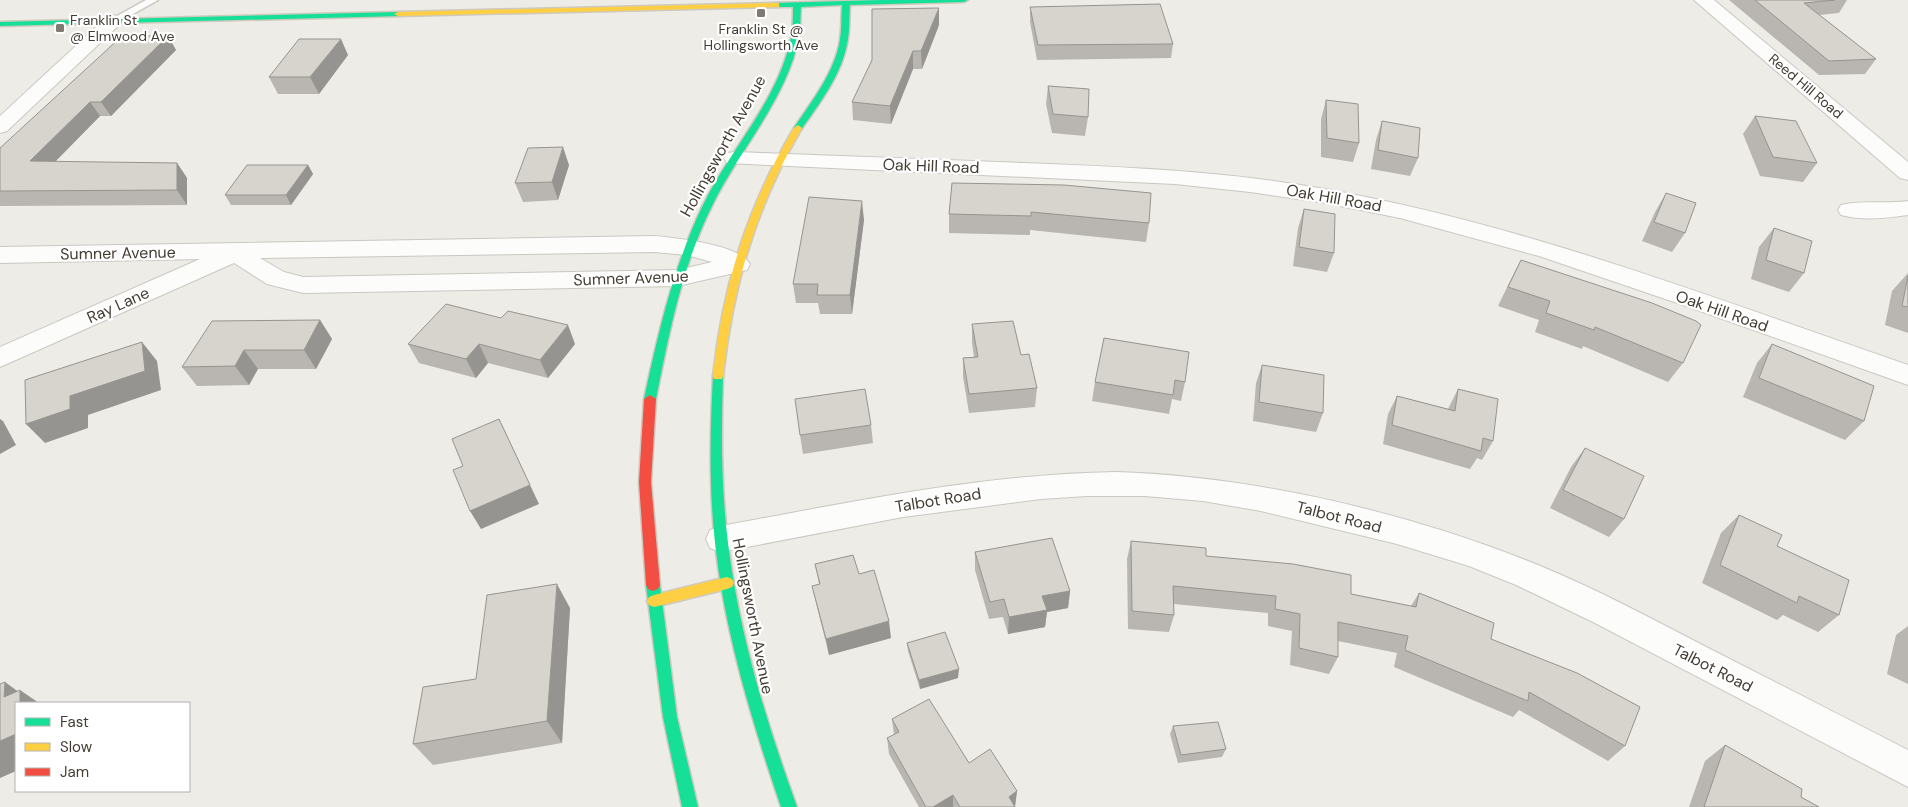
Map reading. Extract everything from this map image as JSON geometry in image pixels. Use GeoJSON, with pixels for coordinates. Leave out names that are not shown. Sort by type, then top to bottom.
{"type":"FeatureCollection","features":[{"type":"Feature","properties":{"kind":"street"},"geometry":{"type":"LineString","coordinates":[[0,24],[846,3],[860,1],[964,0]]}},
{"type":"Feature","properties":{"kind":"street","name":"Reed Hill Road"},"geometry":{"type":"LineString","coordinates":[[1703,0],[1908,173]]}},
{"type":"Feature","properties":{"kind":"street","name":"Hollingsworth Avenue"},"geometry":{"type":"LineString","coordinates":[[789,807],[754,705],[727,583],[721,539],[715,462],[715,405],[720,349],[738,264],[749,228],[779,160],[838,60],[845,38],[846,3]]}},
{"type":"Feature","properties":{"kind":"street","name":"Hollingsworth Avenue"},"geometry":{"type":"LineString","coordinates":[[690,807],[670,717],[654,601],[645,482],[650,400],[666,320],[689,247],[707,205],[788,61],[795,38],[797,4]]}},
{"type":"Feature","properties":{"kind":"street"},"geometry":{"type":"LineString","coordinates":[[0,127],[113,21]]}},
{"type":"Feature","properties":{"kind":"street","name":"Oak Hill Road"},"geometry":{"type":"LineString","coordinates":[[735,158],[1188,178],[1262,186],[1357,202],[1457,224],[1527,244],[1908,375]]}},
{"type":"Feature","properties":{"kind":"street"},"geometry":{"type":"LineString","coordinates":[[1849,210],[1885,212],[1908,208]]}},
{"type":"Feature","properties":{"kind":"street","name":"Sumner Avenue"},"geometry":{"type":"LineString","coordinates":[[0,255],[636,244],[689,247],[721,256],[738,264]]}},
{"type":"Feature","properties":{"kind":"street","name":"Sumner Avenue"},"geometry":{"type":"LineString","coordinates":[[237,252],[248,262],[274,278],[303,285],[678,278],[738,264]]}},
{"type":"Feature","properties":{"kind":"street","name":"Ray Lane"},"geometry":{"type":"LineString","coordinates":[[0,358],[237,252]]}},
{"type":"Feature","properties":{"kind":"street","name":"Talbot Road"},"geometry":{"type":"LineString","coordinates":[[721,539],[952,497],[1056,486],[1089,484],[1152,485],[1260,498],[1394,530],[1491,561],[1529,576],[1600,609],[1908,769]]}},
{"type":"Feature","properties":{"kind":"street"},"geometry":{"type":"LineString","coordinates":[[654,601],[727,583]]}},
{"type":"Feature","properties":{"kind":"lane"},"geometry":{"type":"LineString","coordinates":[[113,21],[153,0]]}},
{"type":"Feature","properties":{"kind":"building"},"geometry":{"type":"Polygon","coordinates":[[[1755,0],[1835,0],[1804,3],[1876,59],[1829,61],[1755,0]]]}},
{"type":"Feature","properties":{"kind":"building"},"geometry":{"type":"Polygon","coordinates":[[[1160,4],[1173,44],[1038,45],[1030,7],[1160,4]]]}},
{"type":"Feature","properties":{"kind":"building"},"geometry":{"type":"Polygon","coordinates":[[[939,8],[921,51],[913,51],[890,106],[852,102],[872,60],[872,9],[939,8]]]}},
{"type":"Feature","properties":{"kind":"building"},"geometry":{"type":"Polygon","coordinates":[[[122,36],[168,36],[101,102],[90,102],[30,161],[177,163],[177,190],[0,191],[0,148],[122,36]]]}},
{"type":"Feature","properties":{"kind":"building"},"geometry":{"type":"Polygon","coordinates":[[[299,39],[341,39],[310,77],[269,77],[299,39]]]}},
{"type":"Feature","properties":{"kind":"building"},"geometry":{"type":"Polygon","coordinates":[[[1048,86],[1089,89],[1088,117],[1053,114],[1048,86]]]}},
{"type":"Feature","properties":{"kind":"building"},"geometry":{"type":"Polygon","coordinates":[[[1326,100],[1358,104],[1359,143],[1327,138],[1326,100]]]}},
{"type":"Feature","properties":{"kind":"building"},"geometry":{"type":"Polygon","coordinates":[[[1755,116],[1796,121],[1817,163],[1773,157],[1755,116]]]}},
{"type":"Feature","properties":{"kind":"building"},"geometry":{"type":"Polygon","coordinates":[[[1382,121],[1420,128],[1418,158],[1378,150],[1382,121]]]}},
{"type":"Feature","properties":{"kind":"building"},"geometry":{"type":"Polygon","coordinates":[[[563,147],[552,182],[515,183],[528,148],[563,147]]]}},
{"type":"Feature","properties":{"kind":"building"},"geometry":{"type":"Polygon","coordinates":[[[247,165],[308,165],[286,195],[225,195],[247,165]]]}},
{"type":"Feature","properties":{"kind":"building"},"geometry":{"type":"Polygon","coordinates":[[[952,183],[1064,185],[1151,193],[1149,223],[1031,212],[1031,216],[949,214],[952,183]]]}},
{"type":"Feature","properties":{"kind":"building"},"geometry":{"type":"Polygon","coordinates":[[[1666,193],[1696,203],[1685,233],[1654,222],[1666,193]]]}},
{"type":"Feature","properties":{"kind":"building"},"geometry":{"type":"Polygon","coordinates":[[[809,197],[862,201],[850,295],[817,295],[818,284],[793,284],[809,197]]]}},
{"type":"Feature","properties":{"kind":"building"},"geometry":{"type":"Polygon","coordinates":[[[1304,209],[1335,214],[1334,253],[1299,247],[1304,209]]]}},
{"type":"Feature","properties":{"kind":"building"},"geometry":{"type":"Polygon","coordinates":[[[1774,228],[1812,241],[1804,273],[1766,260],[1774,228]]]}},
{"type":"Feature","properties":{"kind":"building"},"geometry":{"type":"Polygon","coordinates":[[[1521,260],[1652,303],[1696,321],[1701,325],[1683,363],[1595,327],[1594,330],[1546,313],[1550,301],[1508,287],[1521,260]]]}},
{"type":"Feature","properties":{"kind":"building"},"geometry":{"type":"Polygon","coordinates":[[[1908,276],[1908,307],[1902,306],[1908,276]]]}},
{"type":"Feature","properties":{"kind":"building"},"geometry":{"type":"Polygon","coordinates":[[[446,304],[501,318],[508,311],[568,325],[540,360],[479,344],[466,359],[408,344],[446,304]]]}},
{"type":"Feature","properties":{"kind":"building"},"geometry":{"type":"Polygon","coordinates":[[[320,320],[304,350],[244,350],[235,366],[182,367],[212,321],[320,320]]]}},
{"type":"Feature","properties":{"kind":"building"},"geometry":{"type":"Polygon","coordinates":[[[1013,321],[1021,355],[1029,354],[1037,388],[969,394],[963,358],[978,357],[972,324],[1013,321]]]}},
{"type":"Feature","properties":{"kind":"building"},"geometry":{"type":"Polygon","coordinates":[[[1104,338],[1189,352],[1185,382],[1175,380],[1173,395],[1095,382],[1104,338]]]}},
{"type":"Feature","properties":{"kind":"building"},"geometry":{"type":"Polygon","coordinates":[[[142,342],[145,371],[70,396],[70,409],[26,424],[25,380],[142,342]]]}},
{"type":"Feature","properties":{"kind":"building"},"geometry":{"type":"Polygon","coordinates":[[[1772,344],[1874,386],[1864,421],[1759,378],[1772,344]]]}},
{"type":"Feature","properties":{"kind":"building"},"geometry":{"type":"Polygon","coordinates":[[[1262,365],[1324,375],[1323,413],[1259,402],[1262,365]]]}},
{"type":"Feature","properties":{"kind":"building"},"geometry":{"type":"Polygon","coordinates":[[[865,389],[871,425],[800,435],[795,399],[865,389]]]}},
{"type":"Feature","properties":{"kind":"building"},"geometry":{"type":"Polygon","coordinates":[[[1458,389],[1498,399],[1493,441],[1483,438],[1481,451],[1392,425],[1397,396],[1455,411],[1458,389]]]}},
{"type":"Feature","properties":{"kind":"building"},"geometry":{"type":"Polygon","coordinates":[[[499,419],[530,485],[470,511],[453,470],[463,466],[452,439],[499,419]]]}},
{"type":"Feature","properties":{"kind":"building"},"geometry":{"type":"Polygon","coordinates":[[[1585,448],[1644,476],[1624,519],[1563,490],[1585,448]]]}},
{"type":"Feature","properties":{"kind":"building"},"geometry":{"type":"Polygon","coordinates":[[[1739,515],[1782,535],[1777,546],[1849,580],[1839,615],[1799,596],[1797,603],[1720,565],[1739,515]]]}},
{"type":"Feature","properties":{"kind":"building"},"geometry":{"type":"Polygon","coordinates":[[[1052,538],[1070,591],[1042,596],[1047,610],[1009,617],[1004,599],[990,602],[975,552],[1052,538]]]}},
{"type":"Feature","properties":{"kind":"building"},"geometry":{"type":"Polygon","coordinates":[[[1131,541],[1206,548],[1206,556],[1293,564],[1351,575],[1351,594],[1416,607],[1419,593],[1494,623],[1491,639],[1577,673],[1640,707],[1625,746],[1529,692],[1528,701],[1405,650],[1408,636],[1338,622],[1338,657],[1299,648],[1300,614],[1275,609],[1276,596],[1173,586],[1174,615],[1132,611],[1131,541]]]}},
{"type":"Feature","properties":{"kind":"building"},"geometry":{"type":"Polygon","coordinates":[[[853,555],[859,574],[874,570],[889,621],[826,639],[812,586],[820,584],[815,564],[853,555]]]}},
{"type":"Feature","properties":{"kind":"building"},"geometry":{"type":"Polygon","coordinates":[[[557,584],[547,721],[413,744],[423,687],[476,679],[487,595],[557,584]]]}},
{"type":"Feature","properties":{"kind":"building"},"geometry":{"type":"Polygon","coordinates":[[[945,632],[959,669],[919,680],[907,643],[945,632]]]}},
{"type":"Feature","properties":{"kind":"building"},"geometry":{"type":"Polygon","coordinates":[[[5,682],[4,697],[20,690],[20,702],[15,702],[15,734],[0,741],[0,684],[5,682]]]}},
{"type":"Feature","properties":{"kind":"building"},"geometry":{"type":"Polygon","coordinates":[[[929,699],[969,763],[990,749],[1017,791],[1009,797],[1015,807],[960,807],[953,795],[933,807],[926,807],[887,738],[899,732],[892,719],[929,699]]]}},
{"type":"Feature","properties":{"kind":"building"},"geometry":{"type":"Polygon","coordinates":[[[1218,722],[1226,749],[1181,755],[1173,726],[1218,722]]]}},
{"type":"Feature","properties":{"kind":"building"},"geometry":{"type":"Polygon","coordinates":[[[1725,745],[1802,789],[1801,797],[1819,807],[1704,807],[1725,745]]]}},
{"type":"Feature","properties":{"kind":"traffic: fast"},"geometry":{"type":"LineString","coordinates":[[776,5],[964,0]]}},
{"type":"Feature","properties":{"kind":"traffic: fast"},"geometry":{"type":"LineString","coordinates":[[798,128],[824,88],[840,57],[845,35],[846,3]]}},
{"type":"Feature","properties":{"kind":"traffic: fast"},"geometry":{"type":"LineString","coordinates":[[650,399],[666,325],[687,252],[717,186],[756,124],[780,81],[795,38],[797,4]]}},
{"type":"Feature","properties":{"kind":"traffic: fast"},"geometry":{"type":"LineString","coordinates":[[0,24],[398,14]]}},
{"type":"Feature","properties":{"kind":"traffic: fast"},"geometry":{"type":"LineString","coordinates":[[718,376],[715,433],[717,488],[721,543],[729,596],[754,701],[789,807]]}},
{"type":"Feature","properties":{"kind":"traffic: fast"},"geometry":{"type":"LineString","coordinates":[[653,585],[670,717],[690,807]]}},
{"type":"Feature","properties":{"kind":"traffic: slow"},"geometry":{"type":"LineString","coordinates":[[398,14],[776,5]]}},
{"type":"Feature","properties":{"kind":"traffic: slow"},"geometry":{"type":"LineString","coordinates":[[718,376],[727,311],[743,247],[767,186],[781,156],[798,128]]}},
{"type":"Feature","properties":{"kind":"traffic: slow"},"geometry":{"type":"LineString","coordinates":[[654,601],[727,583]]}},
{"type":"Feature","properties":{"kind":"traffic: jam"},"geometry":{"type":"LineString","coordinates":[[650,399],[645,482],[653,585]]}},
{"type":"Feature","properties":{"kind":"place","name":"Franklin St @ Hollingsworth Ave"},"geometry":{"type":"Point","coordinates":[761,13]}},
{"type":"Feature","properties":{"kind":"place","name":"Franklin St @ Elmwood Ave"},"geometry":{"type":"Point","coordinates":[60,28]}}]}
